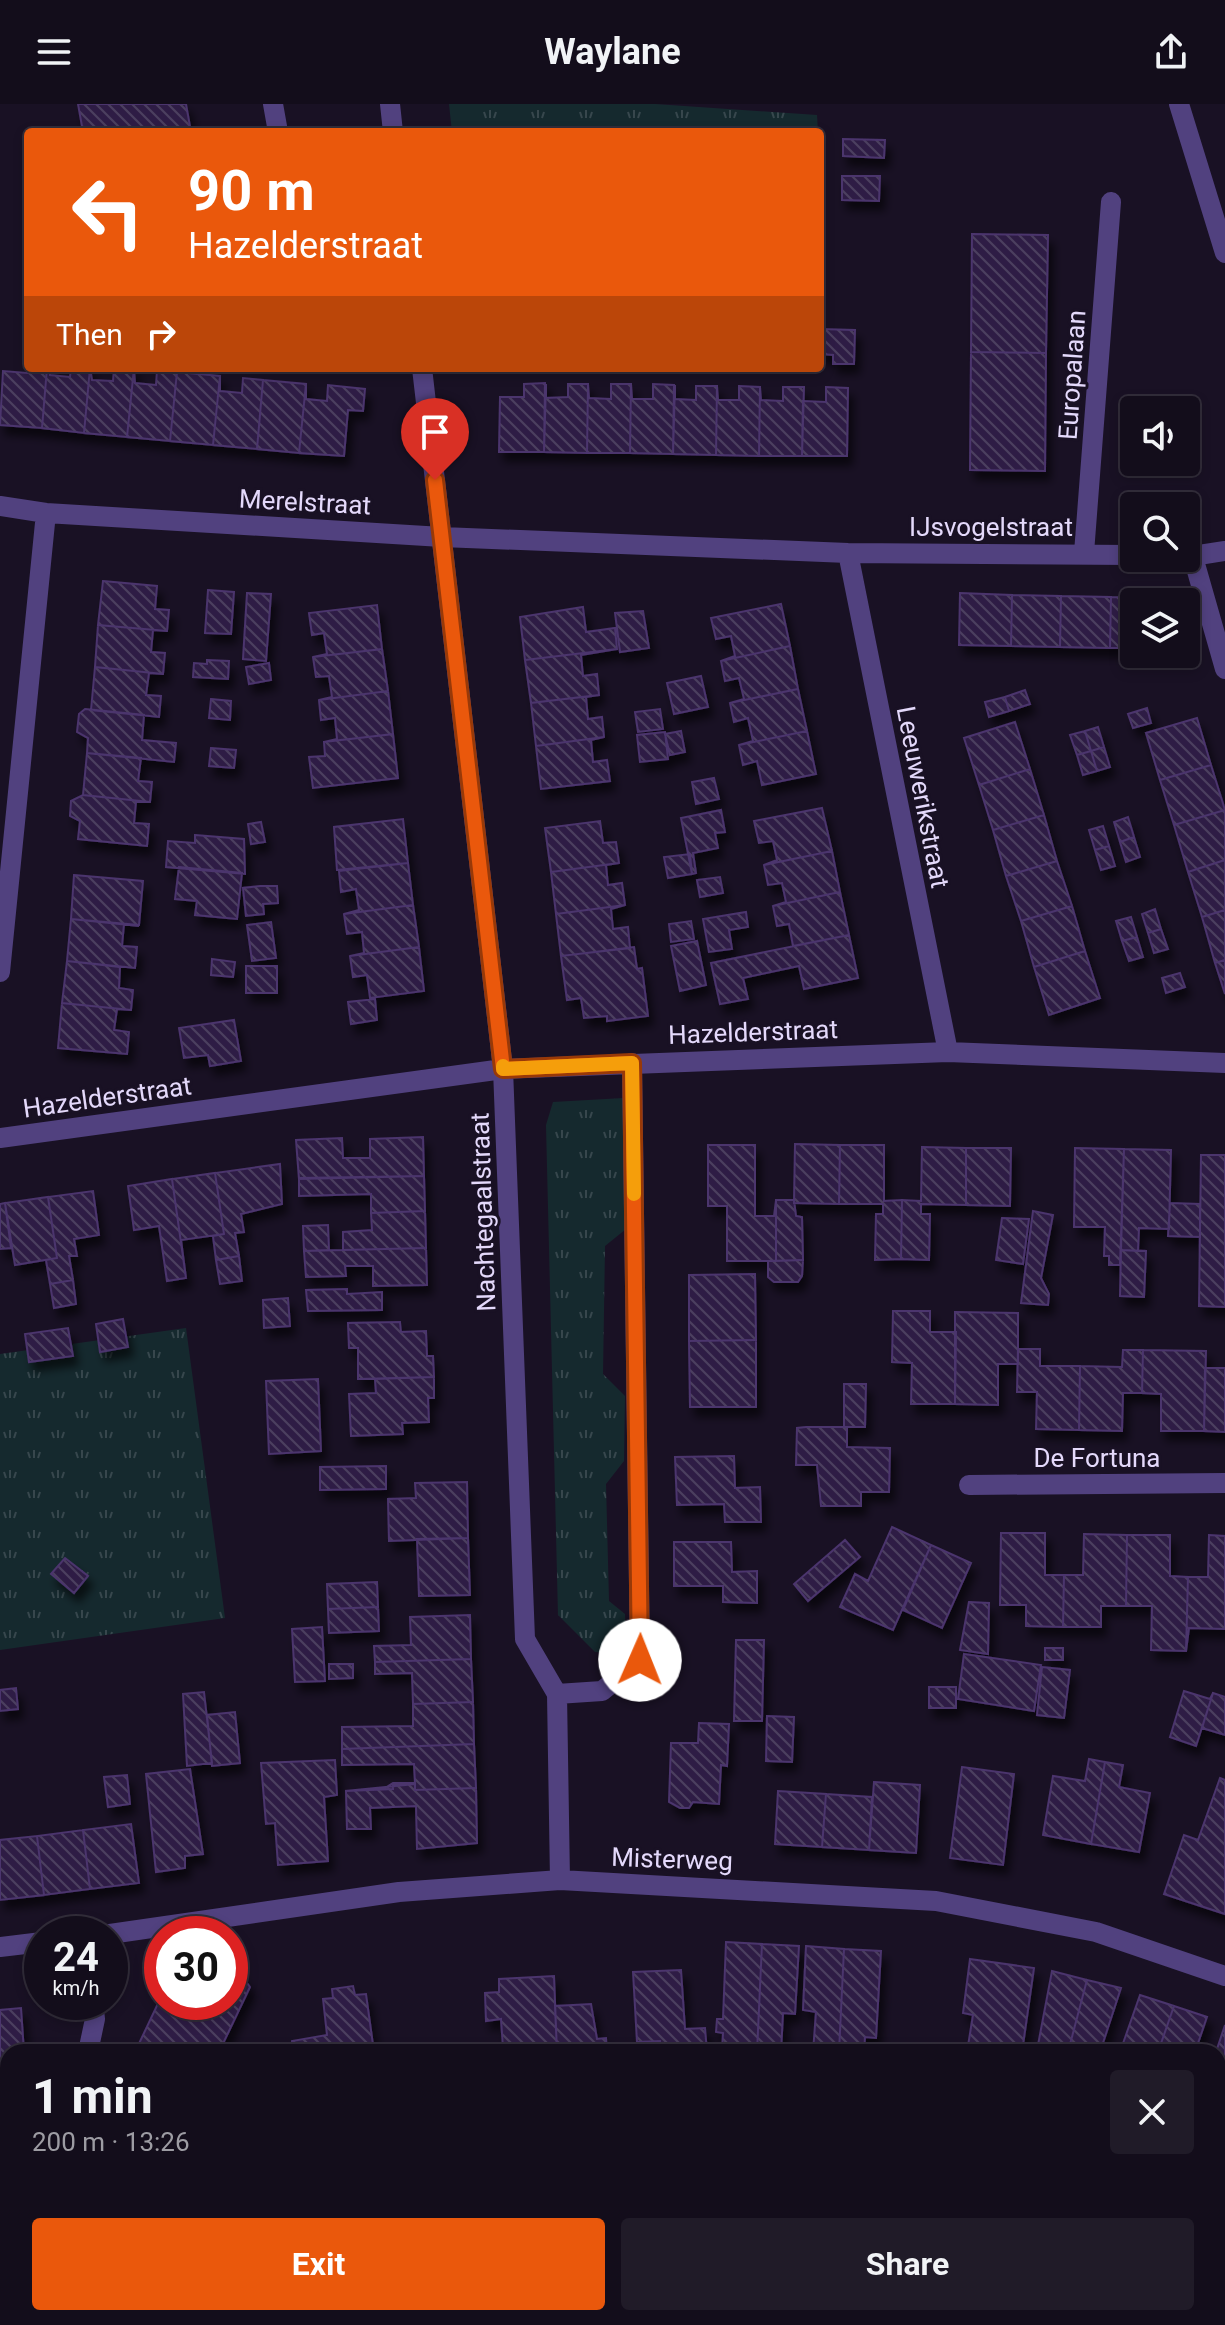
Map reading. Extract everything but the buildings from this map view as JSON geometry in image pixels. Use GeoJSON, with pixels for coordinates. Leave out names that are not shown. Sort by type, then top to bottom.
{"type":"FeatureCollection","features":[{"type":"Feature","properties":{"kind":"street"},"geometry":{"type":"LineString","coordinates":[[273,104],[277,128]]}},
{"type":"Feature","properties":{"kind":"street"},"geometry":{"type":"LineString","coordinates":[[390,104],[393,128]]}},
{"type":"Feature","properties":{"kind":"street"},"geometry":{"type":"LineString","coordinates":[[1179,104],[1225,253]]}},
{"type":"Feature","properties":{"kind":"street","name":"Europalaan"},"geometry":{"type":"LineString","coordinates":[[1084,553],[1111,202]]}},
{"type":"Feature","properties":{"kind":"street","name":"Nachtegaalstraat"},"geometry":{"type":"LineString","coordinates":[[422,372],[503,1069],[525,1639],[557,1694],[560,1880]]}},
{"type":"Feature","properties":{"kind":"street","name":"Merelstraat"},"geometry":{"type":"LineString","coordinates":[[0,506],[46,513],[442,537],[848,553]]}},
{"type":"Feature","properties":{"kind":"street"},"geometry":{"type":"LineString","coordinates":[[0,972],[46,513]]}},
{"type":"Feature","properties":{"kind":"street"},"geometry":{"type":"LineString","coordinates":[[1200,555],[1225,551]]}},
{"type":"Feature","properties":{"kind":"street","name":"IJsvogelstraat"},"geometry":{"type":"LineString","coordinates":[[848,553],[1120,554]]}},
{"type":"Feature","properties":{"kind":"street","name":"Leeuwerikstraat"},"geometry":{"type":"LineString","coordinates":[[848,553],[948,1052]]}},
{"type":"Feature","properties":{"kind":"street"},"geometry":{"type":"LineString","coordinates":[[1194,572],[1225,669]]}},
{"type":"Feature","properties":{"kind":"street","name":"Hazelderstraat"},"geometry":{"type":"LineString","coordinates":[[0,1138],[503,1069],[948,1052],[1225,1063]]}},
{"type":"Feature","properties":{"kind":"street"},"geometry":{"type":"LineString","coordinates":[[557,1694],[602,1691],[623,1678],[640,1660],[632,1063]]}},
{"type":"Feature","properties":{"kind":"street","name":"De Fortuna"},"geometry":{"type":"LineString","coordinates":[[969,1485],[1225,1483]]}},
{"type":"Feature","properties":{"kind":"street","name":"Misterweg"},"geometry":{"type":"LineString","coordinates":[[128,1931],[399,1892],[560,1880],[936,1901],[1096,1932],[1225,1976]]}},
{"type":"Feature","properties":{"kind":"street"},"geometry":{"type":"LineString","coordinates":[[0,1947],[24,1944]]}},
{"type":"Feature","properties":{"kind":"street"},"geometry":{"type":"LineString","coordinates":[[90,2044],[95,2020]]}},
{"type":"Feature","properties":{"kind":"green space"},"geometry":{"type":"Polygon","coordinates":[[[449,104],[655,104],[817,115],[818,128],[452,128],[449,104]]]}},
{"type":"Feature","properties":{"kind":"green space"},"geometry":{"type":"Polygon","coordinates":[[[624,1098],[626,1229],[605,1246],[603,1374],[625,1396],[624,1461],[606,1484],[609,1601],[625,1614],[626,1654],[595,1652],[558,1615],[546,1125],[553,1102],[624,1098]]]}},
{"type":"Feature","properties":{"kind":"green space"},"geometry":{"type":"Polygon","coordinates":[[[186,1328],[225,1618],[0,1650],[0,1354],[186,1328]]]}},
{"type":"Feature","properties":{"kind":"slow traffic"},"geometry":{"type":"LineString","coordinates":[[503,1066],[503,1069],[632,1063],[634,1194]]}},
{"type":"Feature","properties":{"kind":"route"},"geometry":{"type":"LineString","coordinates":[[435,480],[503,1069],[632,1063],[640,1660]]}}]}
